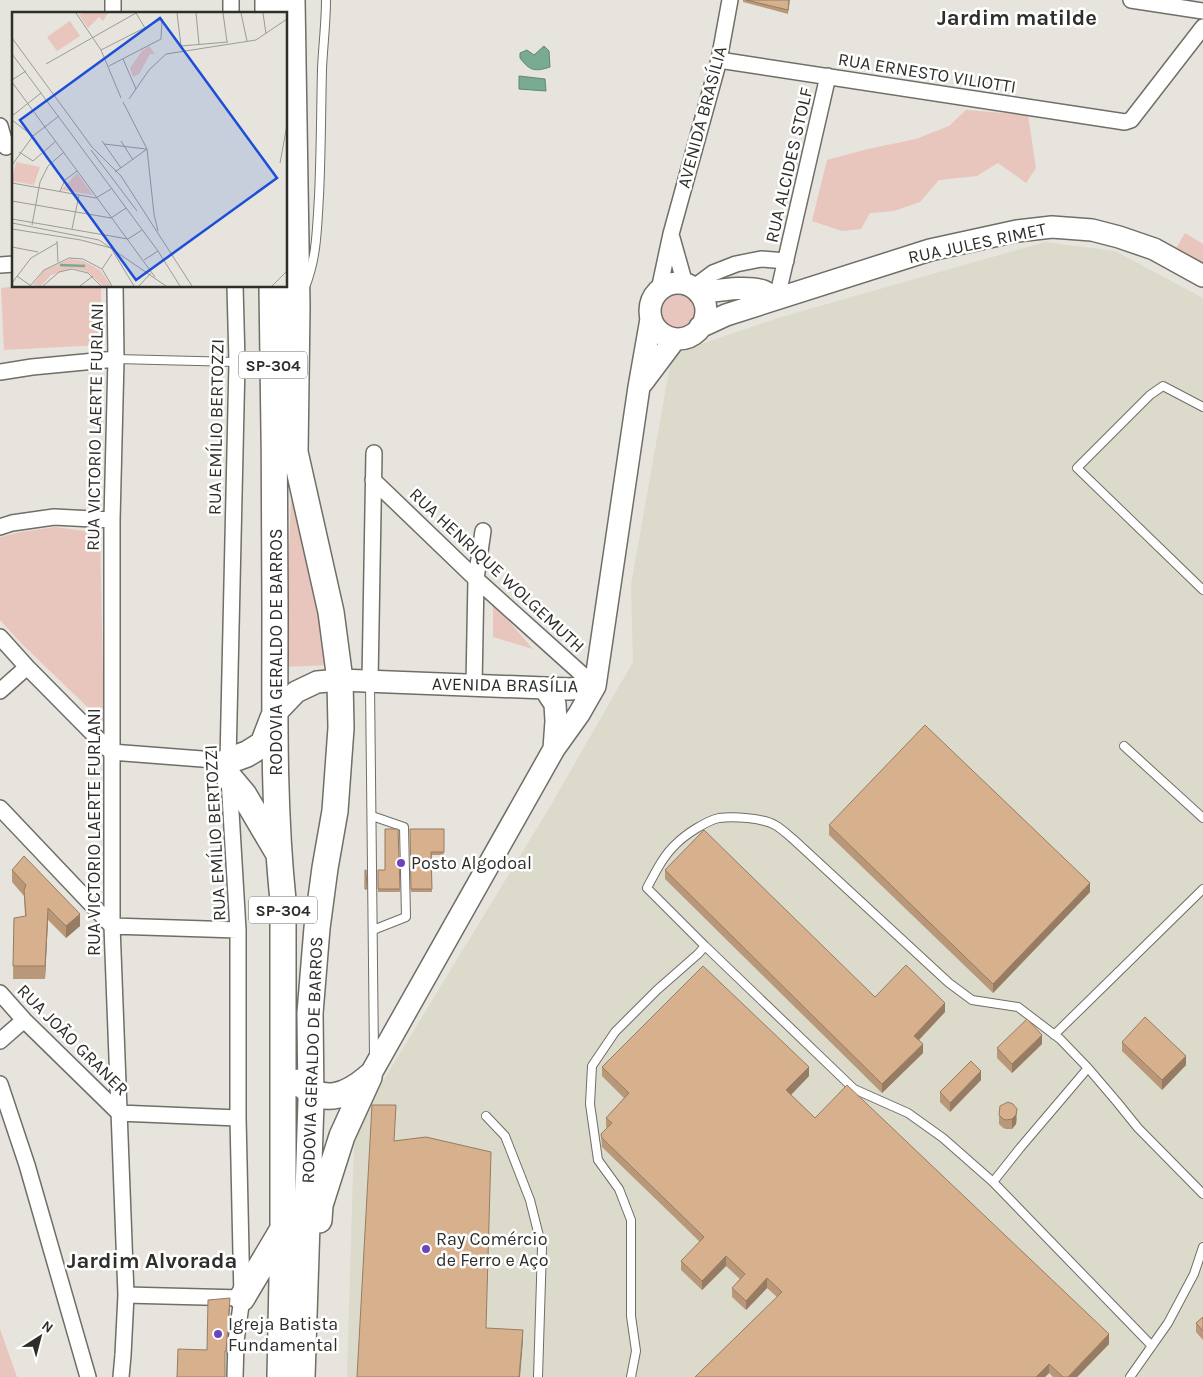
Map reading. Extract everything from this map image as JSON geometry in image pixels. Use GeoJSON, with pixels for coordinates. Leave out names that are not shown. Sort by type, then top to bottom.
{"type":"FeatureCollection","features":[{"type":"Feature","properties":{"kind":"highway","name":"RODOVIA GERALDO DE BARROS"},"geometry":{"type":"LineString","coordinates":[[292,0],[297,307],[295,452],[331,612],[340,680],[341,728],[335,811],[317,928],[310,1013],[310,1091],[302,1377]]}},
{"type":"Feature","properties":{"kind":"highway","name":"RODOVIA GERALDO DE BARROS"},"geometry":{"type":"LineString","coordinates":[[272,288],[275,444],[275,714],[278,854],[283,900],[283,1229],[280,1377]]}},
{"type":"Feature","properties":{"kind":"highway"},"geometry":{"type":"LineString","coordinates":[[275,714],[263,744],[228,768],[278,854]]}},
{"type":"Feature","properties":{"kind":"highway"},"geometry":{"type":"LineString","coordinates":[[283,900],[293,1068],[298,1082],[307,1090],[321,1096],[334,1096],[349,1092],[372,1072]]}},
{"type":"Feature","properties":{"kind":"highway"},"geometry":{"type":"LineString","coordinates":[[302,1377],[320,1205],[342,1136],[372,1072]]}},
{"type":"Feature","properties":{"kind":"highway"},"geometry":{"type":"LineString","coordinates":[[242,1298],[283,1229]]}},
{"type":"Feature","properties":{"kind":"main road","name":"RUA JULES RIMET"},"geometry":{"type":"LineString","coordinates":[[700,327],[726,315],[930,250],[1017,231],[1052,226],[1092,230],[1119,237],[1154,250],[1203,276]]}},
{"type":"Feature","properties":{"kind":"main road"},"geometry":{"type":"LineString","coordinates":[[692,289],[703,300],[705,308],[705,316],[700,327],[687,338],[675,339],[663,335],[651,319],[651,303],[654,296],[660,290],[671,284],[692,289],[753,289],[763,291],[777,298]]}},
{"type":"Feature","properties":{"kind":"main road","name":"AVENIDA BRASÍLIA"},"geometry":{"type":"LineString","coordinates":[[275,714],[296,692],[317,682],[340,680],[570,689],[595,686],[651,319]]}},
{"type":"Feature","properties":{"kind":"main road","name":"AVENIDA BRASÍLIA"},"geometry":{"type":"LineString","coordinates":[[639,388],[675,339]]}},
{"type":"Feature","properties":{"kind":"main road"},"geometry":{"type":"LineString","coordinates":[[372,1072],[554,749],[579,714],[595,686]]}},
{"type":"Feature","properties":{"kind":"main road"},"geometry":{"type":"LineString","coordinates":[[545,688],[554,704],[556,721],[554,749]]}},
{"type":"Feature","properties":{"kind":"street","name":"AVENIDA BRASÍLIA"},"geometry":{"type":"LineString","coordinates":[[660,290],[671,234],[720,60],[730,0]]}},
{"type":"Feature","properties":{"kind":"street"},"geometry":{"type":"LineString","coordinates":[[1131,0],[1203,11]]}},
{"type":"Feature","properties":{"kind":"street","name":"RUA ERNESTO VILIOTTI"},"geometry":{"type":"LineString","coordinates":[[720,60],[1128,122],[1203,27]]}},
{"type":"Feature","properties":{"kind":"street","name":"RUA ALCIDES STOLF"},"geometry":{"type":"LineString","coordinates":[[777,298],[828,76]]}},
{"type":"Feature","properties":{"kind":"street"},"geometry":{"type":"LineString","coordinates":[[0,126],[6,147]]}},
{"type":"Feature","properties":{"kind":"street"},"geometry":{"type":"LineString","coordinates":[[671,234],[692,289]]}},
{"type":"Feature","properties":{"kind":"street","name":"RUA ALCIDES STOLF"},"geometry":{"type":"LineString","coordinates":[[692,289],[713,273],[736,264],[762,259],[786,261]]}},
{"type":"Feature","properties":{"kind":"street","name":"RUA VICTORIO LAERTE FURLANI"},"geometry":{"type":"LineString","coordinates":[[115,288],[116,359],[112,520],[112,926],[126,1295],[121,1377]]}},
{"type":"Feature","properties":{"kind":"street","name":"RUA EMÍLIO BERTOZZI"},"geometry":{"type":"LineString","coordinates":[[235,288],[237,362],[228,768],[238,930],[238,1118],[242,1298],[236,1341],[235,1377]]}},
{"type":"Feature","properties":{"kind":"street"},"geometry":{"type":"LineString","coordinates":[[0,372],[116,359]]}},
{"type":"Feature","properties":{"kind":"street"},"geometry":{"type":"LineString","coordinates":[[370,681],[374,453]]}},
{"type":"Feature","properties":{"kind":"street","name":"RUA HENRIQUE WOLGEMUTH"},"geometry":{"type":"LineString","coordinates":[[373,480],[476,579],[595,686]]}},
{"type":"Feature","properties":{"kind":"street"},"geometry":{"type":"LineString","coordinates":[[0,527],[12,523],[54,517],[112,520]]}},
{"type":"Feature","properties":{"kind":"street"},"geometry":{"type":"LineString","coordinates":[[474,685],[476,579],[483,530]]}},
{"type":"Feature","properties":{"kind":"street"},"geometry":{"type":"LineString","coordinates":[[0,636],[27,667],[112,752],[228,768]]}},
{"type":"Feature","properties":{"kind":"street"},"geometry":{"type":"LineString","coordinates":[[0,691],[27,667]]}},
{"type":"Feature","properties":{"kind":"street"},"geometry":{"type":"LineString","coordinates":[[0,808],[112,926],[238,930]]}},
{"type":"Feature","properties":{"kind":"street","name":"RUA JOÃO GRANER"},"geometry":{"type":"LineString","coordinates":[[0,993],[24,1020],[119,1113],[238,1118]]}},
{"type":"Feature","properties":{"kind":"street"},"geometry":{"type":"LineString","coordinates":[[0,1041],[24,1020]]}},
{"type":"Feature","properties":{"kind":"street"},"geometry":{"type":"LineString","coordinates":[[0,1084],[27,1165],[88,1377]]}},
{"type":"Feature","properties":{"kind":"street"},"geometry":{"type":"LineString","coordinates":[[126,1295],[242,1298]]}},
{"type":"Feature","properties":{"kind":"lane"},"geometry":{"type":"LineString","coordinates":[[297,307],[310,275],[315,250],[322,129],[322,69],[326,0]]}},
{"type":"Feature","properties":{"kind":"lane"},"geometry":{"type":"LineString","coordinates":[[116,359],[237,362]]}},
{"type":"Feature","properties":{"kind":"lane"},"geometry":{"type":"LineString","coordinates":[[1203,407],[1163,386],[1150,395],[1077,468],[1203,590]]}},
{"type":"Feature","properties":{"kind":"lane"},"geometry":{"type":"LineString","coordinates":[[370,681],[373,930],[372,1072]]}},
{"type":"Feature","properties":{"kind":"lane"},"geometry":{"type":"LineString","coordinates":[[1124,746],[1203,818]]}},
{"type":"Feature","properties":{"kind":"lane"},"geometry":{"type":"LineString","coordinates":[[372,816],[404,827],[406,917],[373,930]]}},
{"type":"Feature","properties":{"kind":"lane"},"geometry":{"type":"LineString","coordinates":[[1152,1346],[993,1182],[943,1138],[908,1113],[854,1089],[705,946],[647,888],[660,864],[676,844],[698,827],[718,818],[746,818],[775,824],[794,839],[949,982],[972,1000],[1018,1007],[1054,1035],[1088,1068],[1138,1128],[1203,1194]]}},
{"type":"Feature","properties":{"kind":"lane"},"geometry":{"type":"LineString","coordinates":[[1054,1035],[1203,889]]}},
{"type":"Feature","properties":{"kind":"lane"},"geometry":{"type":"LineString","coordinates":[[631,1377],[636,1351],[631,1316],[631,1220],[619,1189],[598,1160],[590,1104],[592,1066],[615,1032],[705,946]]}},
{"type":"Feature","properties":{"kind":"lane"},"geometry":{"type":"LineString","coordinates":[[993,1182],[1088,1068]]}},
{"type":"Feature","properties":{"kind":"lane"},"geometry":{"type":"LineString","coordinates":[[486,1116],[505,1136],[530,1200],[542,1248],[538,1377]]}},
{"type":"Feature","properties":{"kind":"lane"},"geometry":{"type":"LineString","coordinates":[[1130,1377],[1173,1315],[1194,1274],[1202,1253]]}},
{"type":"Feature","properties":{"kind":"shaded area"},"geometry":{"type":"Polygon","coordinates":[[[544,46],[549,51],[550,67],[540,70],[533,69],[527,66],[520,58],[520,53],[527,50],[534,55],[544,46]]]}},
{"type":"Feature","properties":{"kind":"shaded area"},"geometry":{"type":"Polygon","coordinates":[[[519,76],[545,79],[546,91],[519,89],[519,76]]]}},
{"type":"Feature","properties":{"kind":"shaded area"},"geometry":{"type":"Polygon","coordinates":[[[966,110],[1028,115],[1036,168],[1026,183],[998,163],[977,176],[939,180],[920,202],[894,211],[870,213],[861,229],[842,231],[812,221],[827,160],[916,139],[949,126],[966,110]]]}},
{"type":"Feature","properties":{"kind":"shaded area"},"geometry":{"type":"Polygon","coordinates":[[[1185,233],[1203,244],[1203,269],[1174,252],[1185,233]]]}},
{"type":"Feature","properties":{"kind":"shaded area"},"geometry":{"type":"Polygon","coordinates":[[[1045,242],[1115,251],[1203,298],[1203,1377],[347,1377],[354,1141],[377,1091],[551,805],[633,662],[631,585],[672,354],[778,318],[1045,242]]]}},
{"type":"Feature","properties":{"kind":"shaded area"},"geometry":{"type":"Polygon","coordinates":[[[1,288],[101,288],[101,345],[4,350],[1,288]]]}},
{"type":"Feature","properties":{"kind":"shaded area"},"geometry":{"type":"Polygon","coordinates":[[[678,295],[685,296],[690,300],[694,305],[694,319],[690,324],[685,328],[678,329],[671,328],[666,324],[662,319],[661,312],[662,305],[666,300],[671,296],[678,295]]]}},
{"type":"Feature","properties":{"kind":"shaded area"},"geometry":{"type":"Polygon","coordinates":[[[292,478],[330,665],[284,667],[292,478]]]}},
{"type":"Feature","properties":{"kind":"shaded area"},"geometry":{"type":"Polygon","coordinates":[[[55,527],[100,533],[104,723],[22,644],[0,620],[0,537],[55,527]]]}},
{"type":"Feature","properties":{"kind":"shaded area"},"geometry":{"type":"Polygon","coordinates":[[[493,603],[533,649],[493,637],[493,603]]]}},
{"type":"Feature","properties":{"kind":"shaded area"},"geometry":{"type":"Polygon","coordinates":[[[0,1329],[17,1377],[0,1377],[0,1329]]]}},
{"type":"Feature","properties":{"kind":"building"},"geometry":{"type":"Polygon","coordinates":[[[746,0],[789,0],[788,10],[746,0]]]}},
{"type":"Feature","properties":{"kind":"building"},"geometry":{"type":"Polygon","coordinates":[[[925,725],[1090,883],[993,984],[829,825],[925,725]]]}},
{"type":"Feature","properties":{"kind":"building"},"geometry":{"type":"Polygon","coordinates":[[[385,829],[398,829],[400,889],[378,889],[378,870],[385,870],[385,829]]]}},
{"type":"Feature","properties":{"kind":"building"},"geometry":{"type":"Polygon","coordinates":[[[410,829],[444,829],[444,852],[431,852],[432,889],[411,889],[410,829]]]}},
{"type":"Feature","properties":{"kind":"building"},"geometry":{"type":"Polygon","coordinates":[[[704,830],[875,997],[906,965],[945,1003],[914,1036],[923,1044],[882,1084],[665,870],[704,830]]]}},
{"type":"Feature","properties":{"kind":"building"},"geometry":{"type":"Polygon","coordinates":[[[24,856],[80,914],[66,926],[48,908],[45,966],[13,966],[14,918],[26,916],[24,890],[26,885],[12,870],[24,856]]]}},
{"type":"Feature","properties":{"kind":"building"},"geometry":{"type":"Polygon","coordinates":[[[366,870],[367,889],[365,889],[366,870]]]}},
{"type":"Feature","properties":{"kind":"building"},"geometry":{"type":"Polygon","coordinates":[[[703,966],[809,1067],[786,1090],[815,1118],[847,1085],[1109,1334],[1068,1377],[1063,1377],[1049,1364],[1036,1377],[695,1377],[782,1292],[767,1278],[746,1301],[732,1288],[745,1274],[726,1256],[702,1281],[681,1261],[704,1237],[602,1138],[601,1134],[612,1123],[606,1118],[629,1093],[602,1067],[703,966]]]}},
{"type":"Feature","properties":{"kind":"building"},"geometry":{"type":"Polygon","coordinates":[[[1145,1017],[1186,1056],[1162,1080],[1122,1042],[1145,1017]]]}},
{"type":"Feature","properties":{"kind":"building"},"geometry":{"type":"Polygon","coordinates":[[[1027,1019],[1042,1035],[1012,1064],[997,1048],[1027,1019]]]}},
{"type":"Feature","properties":{"kind":"building"},"geometry":{"type":"Polygon","coordinates":[[[971,1061],[981,1071],[950,1103],[940,1092],[971,1061]]]}},
{"type":"Feature","properties":{"kind":"building"},"geometry":{"type":"Polygon","coordinates":[[[1008,1102],[1017,1109],[1016,1115],[1012,1119],[1006,1120],[999,1115],[1000,1106],[1008,1102]]]}},
{"type":"Feature","properties":{"kind":"building","name":"Ray Comércio de Ferro e Aço"},"geometry":{"type":"Polygon","coordinates":[[[372,1105],[396,1105],[394,1141],[426,1137],[491,1152],[486,1328],[523,1330],[519,1377],[357,1377],[372,1105]]]}},
{"type":"Feature","properties":{"kind":"building"},"geometry":{"type":"Polygon","coordinates":[[[230,1298],[225,1351],[225,1377],[177,1377],[178,1349],[207,1350],[208,1300],[230,1298]]]}},
{"type":"Feature","properties":{"kind":"building"},"geometry":{"type":"Polygon","coordinates":[[[1203,1317],[1203,1331],[1196,1323],[1203,1317]]]}},
{"type":"Feature","properties":{"kind":"place","name":"Posto Algodoal"},"geometry":{"type":"Point","coordinates":[401,863]}},
{"type":"Feature","properties":{"kind":"place","name":"Ray Comércio de Ferro e Aço"},"geometry":{"type":"Point","coordinates":[426,1249]}},
{"type":"Feature","properties":{"kind":"place","name":"Igreja Batista Fundamental"},"geometry":{"type":"Point","coordinates":[218,1334]}},
{"type":"Feature","properties":{"kind":"district","name":"Jardim matilde"},"geometry":{"type":"Point","coordinates":[1017,18]}},
{"type":"Feature","properties":{"kind":"district","name":"Jardim Alvorada"},"geometry":{"type":"Point","coordinates":[152,1261]}}]}
